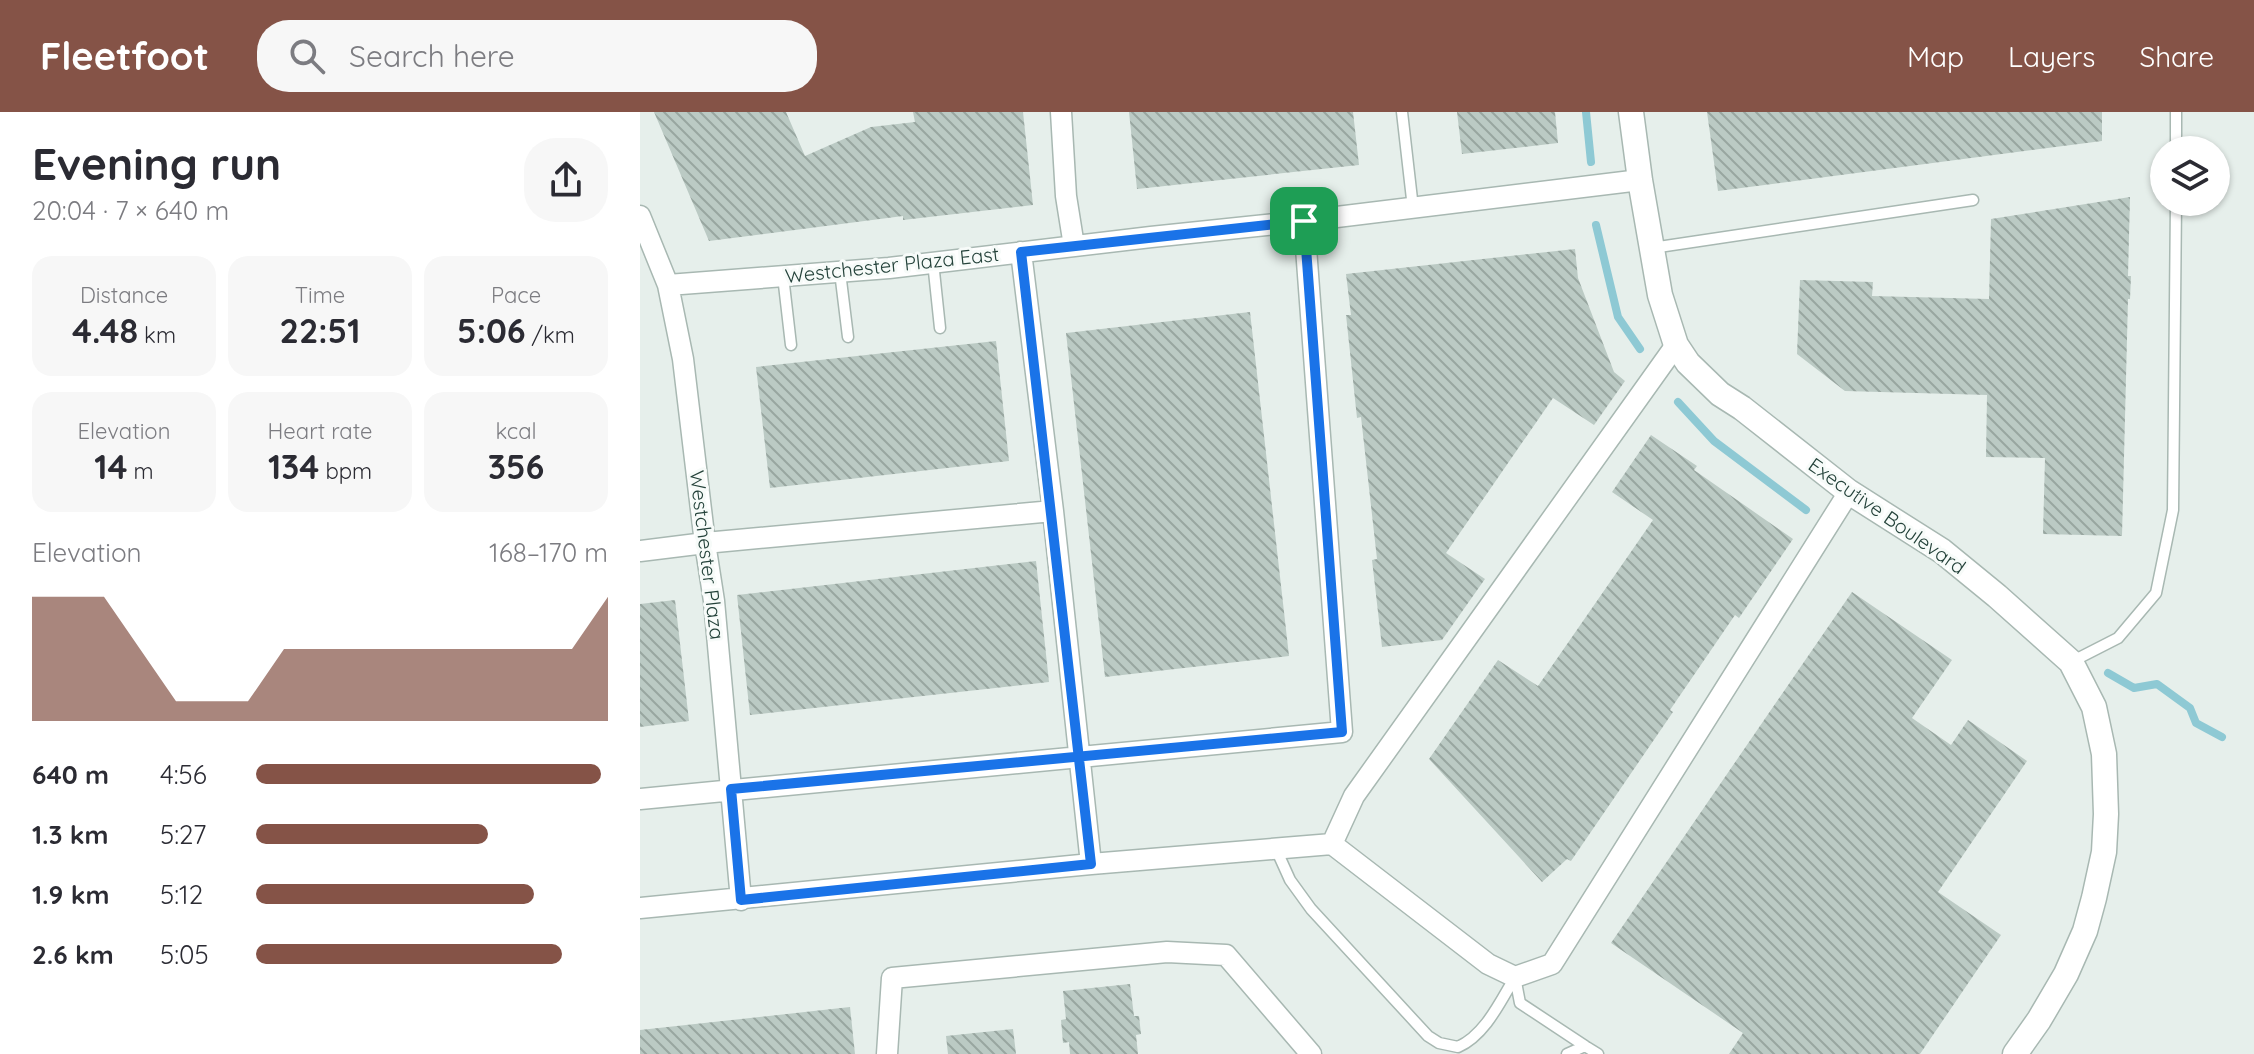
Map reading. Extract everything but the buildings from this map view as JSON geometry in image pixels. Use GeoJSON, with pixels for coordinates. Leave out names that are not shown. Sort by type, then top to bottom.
{"type":"FeatureCollection","features":[{"type":"Feature","properties":{"kind":"street"},"geometry":{"type":"LineString","coordinates":[[1061,112],[1066,196],[1074,246]]}},
{"type":"Feature","properties":{"kind":"street","name":"Executive Boulevard"},"geometry":{"type":"LineString","coordinates":[[1631,112],[1660,295],[1676,345],[1688,363],[1720,394],[1849,492],[1942,551],[1997,596],[2071,662],[2094,707],[2104,754],[2104,852],[2085,931],[2066,974],[2015,1054]]}},
{"type":"Feature","properties":{"kind":"street","name":"Westchester Plaza East"},"geometry":{"type":"LineString","coordinates":[[668,285],[933,262],[1640,180]]}},
{"type":"Feature","properties":{"kind":"street","name":"Westchester Plaza"},"geometry":{"type":"LineString","coordinates":[[640,216],[647,250],[668,285],[683,359],[714,601],[741,900]]}},
{"type":"Feature","properties":{"kind":"street"},"geometry":{"type":"LineString","coordinates":[[640,799],[1342,732],[1304,221]]}},
{"type":"Feature","properties":{"kind":"street"},"geometry":{"type":"LineString","coordinates":[[1021,252],[1091,864]]}},
{"type":"Feature","properties":{"kind":"street"},"geometry":{"type":"LineString","coordinates":[[1332,844],[1354,796],[1676,345]]}},
{"type":"Feature","properties":{"kind":"street"},"geometry":{"type":"LineString","coordinates":[[640,908],[1332,844],[1488,964],[1515,977],[1552,964],[1849,492]]}},
{"type":"Feature","properties":{"kind":"street"},"geometry":{"type":"LineString","coordinates":[[640,551],[1053,511]]}},
{"type":"Feature","properties":{"kind":"street"},"geometry":{"type":"LineString","coordinates":[[887,1054],[892,978],[1167,952],[1226,955],[1311,1054]]}},
{"type":"Feature","properties":{"kind":"lane"},"geometry":{"type":"LineString","coordinates":[[1402,112],[1413,208]]}},
{"type":"Feature","properties":{"kind":"lane"},"geometry":{"type":"LineString","coordinates":[[2176,112],[2176,136]]}},
{"type":"Feature","properties":{"kind":"lane"},"geometry":{"type":"LineString","coordinates":[[1652,248],[1973,200]]}},
{"type":"Feature","properties":{"kind":"lane"},"geometry":{"type":"LineString","coordinates":[[2071,662],[2118,638],[2156,593],[2166,553],[2173,510],[2176,216]]}},
{"type":"Feature","properties":{"kind":"lane"},"geometry":{"type":"LineString","coordinates":[[933,262],[940,328]]}},
{"type":"Feature","properties":{"kind":"lane"},"geometry":{"type":"LineString","coordinates":[[840,272],[848,337]]}},
{"type":"Feature","properties":{"kind":"lane"},"geometry":{"type":"LineString","coordinates":[[783,276],[791,345]]}},
{"type":"Feature","properties":{"kind":"lane"},"geometry":{"type":"LineString","coordinates":[[1276,849],[1290,880],[1311,909],[1428,1036],[1439,1043],[1458,1047],[1476,1034],[1515,977]]}},
{"type":"Feature","properties":{"kind":"lane"},"geometry":{"type":"LineString","coordinates":[[1515,977],[1520,1003],[1598,1054]]}},
{"type":"Feature","properties":{"kind":"lane"},"geometry":{"type":"LineString","coordinates":[[1567,1054],[1585,1046]]}},
{"type":"Feature","properties":{"kind":"waterway"},"geometry":{"type":"LineString","coordinates":[[1586,112],[1591,162]]}},
{"type":"Feature","properties":{"kind":"waterway"},"geometry":{"type":"LineString","coordinates":[[1596,225],[1618,317],[1640,349]]}},
{"type":"Feature","properties":{"kind":"waterway"},"geometry":{"type":"LineString","coordinates":[[1678,402],[1714,441],[1806,510]]}},
{"type":"Feature","properties":{"kind":"waterway"},"geometry":{"type":"LineString","coordinates":[[2108,673],[2134,688],[2157,684],[2190,708],[2196,723],[2222,737]]}},
{"type":"Feature","properties":{"kind":"route"},"geometry":{"type":"LineString","coordinates":[[1304,221],[1021,252],[1053,511],[1079,757],[1091,864],[741,900],[731,789],[1079,757],[1342,732],[1304,221]]}}]}
